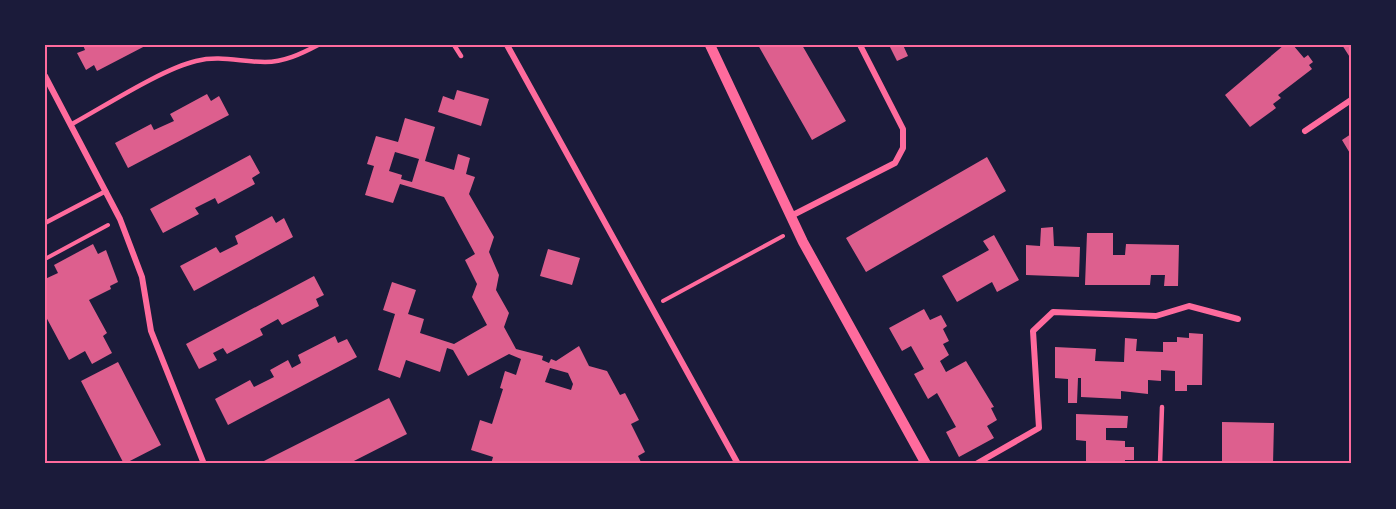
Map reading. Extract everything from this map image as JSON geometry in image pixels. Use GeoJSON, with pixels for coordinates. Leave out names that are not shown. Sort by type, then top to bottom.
{"type":"FeatureCollection","features":[{"type":"Feature","properties":{"kind":"street"},"geometry":{"type":"LineString","coordinates":[[507,45],[738,464]]}},
{"type":"Feature","properties":{"kind":"street"},"geometry":{"type":"LineString","coordinates":[[710,45],[797,229],[926,464]]}},
{"type":"Feature","properties":{"kind":"street"},"geometry":{"type":"LineString","coordinates":[[791,216],[895,163],[903,148],[903,129],[860,45]]}},
{"type":"Feature","properties":{"kind":"street"},"geometry":{"type":"LineString","coordinates":[[45,76],[120,219],[142,277],[151,331],[204,464]]}},
{"type":"Feature","properties":{"kind":"street"},"geometry":{"type":"LineString","coordinates":[[1305,130],[1351,100]]}},
{"type":"Feature","properties":{"kind":"street"},"geometry":{"type":"LineString","coordinates":[[976,464],[1039,428],[1033,331],[1053,312],[1156,316],[1189,306],[1238,319]]}},
{"type":"Feature","properties":{"kind":"lane"},"geometry":{"type":"LineString","coordinates":[[72,124],[184,64],[216,57],[266,62],[299,55],[318,45]]}},
{"type":"Feature","properties":{"kind":"lane"},"geometry":{"type":"LineString","coordinates":[[454,45],[461,56]]}},
{"type":"Feature","properties":{"kind":"lane"},"geometry":{"type":"LineString","coordinates":[[45,223],[106,191]]}},
{"type":"Feature","properties":{"kind":"lane"},"geometry":{"type":"LineString","coordinates":[[1160,464],[1162,407]]}},
{"type":"Feature","properties":{"kind":"path"},"geometry":{"type":"LineString","coordinates":[[45,259],[120,219]]}},
{"type":"Feature","properties":{"kind":"path"},"geometry":{"type":"LineString","coordinates":[[651,307],[797,229]]}},
{"type":"Feature","properties":{"kind":"building"},"geometry":{"type":"Polygon","coordinates":[[[83,45],[147,45],[97,71],[94,65],[86,70],[77,53],[85,50],[83,45]]]}},
{"type":"Feature","properties":{"kind":"building"},"geometry":{"type":"Polygon","coordinates":[[[758,45],[802,45],[846,121],[812,140],[758,45]]]}},
{"type":"Feature","properties":{"kind":"building"},"geometry":{"type":"Polygon","coordinates":[[[889,45],[903,45],[908,56],[897,61],[889,45]]]}},
{"type":"Feature","properties":{"kind":"building"},"geometry":{"type":"Polygon","coordinates":[[[1284,45],[1293,45],[1304,58],[1308,55],[1313,62],[1309,65],[1312,69],[1278,95],[1281,98],[1273,104],[1276,108],[1250,127],[1225,95],[1284,45]]]}},
{"type":"Feature","properties":{"kind":"building"},"geometry":{"type":"Polygon","coordinates":[[[1342,45],[1351,45],[1351,59],[1344,48],[1342,45]]]}},
{"type":"Feature","properties":{"kind":"building"},"geometry":{"type":"Polygon","coordinates":[[[457,90],[489,99],[481,126],[438,112],[443,96],[454,100],[457,90]]]}},
{"type":"Feature","properties":{"kind":"building"},"geometry":{"type":"Polygon","coordinates":[[[207,94],[211,101],[219,96],[229,115],[128,168],[115,143],[151,124],[154,130],[174,121],[170,114],[207,94]]]}},
{"type":"Feature","properties":{"kind":"building"},"geometry":{"type":"Polygon","coordinates":[[[405,118],[435,127],[425,161],[454,170],[458,154],[470,158],[466,174],[475,177],[469,194],[494,237],[489,252],[499,275],[496,290],[509,313],[504,327],[516,349],[543,356],[542,360],[549,363],[551,359],[556,361],[579,346],[589,366],[607,371],[620,395],[625,393],[639,420],[631,424],[645,452],[638,456],[642,464],[491,464],[493,457],[471,450],[480,420],[492,424],[503,389],[500,388],[505,371],[516,375],[521,359],[509,354],[468,376],[453,350],[447,348],[440,372],[406,360],[400,378],[378,370],[395,314],[383,310],[392,282],[416,290],[408,314],[424,319],[420,333],[454,344],[487,325],[472,297],[477,284],[465,260],[475,254],[444,197],[400,184],[393,203],[365,195],[374,166],[367,164],[376,136],[398,142],[405,118]],[[395,152],[389,171],[402,175],[401,179],[412,182],[419,159],[395,152]],[[550,368],[545,382],[571,390],[573,384],[568,373],[550,368]]]}},
{"type":"Feature","properties":{"kind":"building"},"geometry":{"type":"Polygon","coordinates":[[[1351,134],[1351,155],[1342,140],[1351,134]]]}},
{"type":"Feature","properties":{"kind":"building"},"geometry":{"type":"Polygon","coordinates":[[[250,155],[260,173],[252,178],[255,184],[218,204],[215,198],[195,208],[199,214],[163,233],[150,209],[250,155]]]}},
{"type":"Feature","properties":{"kind":"building"},"geometry":{"type":"Polygon","coordinates":[[[987,157],[1006,191],[866,272],[846,238],[987,157]]]}},
{"type":"Feature","properties":{"kind":"building"},"geometry":{"type":"Polygon","coordinates":[[[272,216],[276,223],[284,218],[293,237],[194,291],[180,266],[216,247],[220,253],[238,244],[235,236],[272,216]]]}},
{"type":"Feature","properties":{"kind":"building"},"geometry":{"type":"Polygon","coordinates":[[[1053,227],[1054,246],[1080,247],[1079,277],[1026,275],[1026,245],[1040,246],[1041,228],[1053,227]]]}},
{"type":"Feature","properties":{"kind":"building"},"geometry":{"type":"Polygon","coordinates":[[[1087,233],[1113,233],[1113,255],[1125,255],[1126,244],[1179,245],[1178,286],[1164,286],[1165,275],[1151,275],[1150,285],[1085,285],[1087,233]]]}},
{"type":"Feature","properties":{"kind":"building"},"geometry":{"type":"Polygon","coordinates":[[[994,235],[1019,280],[997,292],[992,282],[957,302],[942,276],[989,250],[983,241],[994,235]]]}},
{"type":"Feature","properties":{"kind":"building"},"geometry":{"type":"Polygon","coordinates":[[[93,244],[98,254],[106,250],[118,282],[110,286],[111,289],[89,300],[107,333],[103,336],[112,353],[92,364],[85,351],[69,360],[45,315],[45,279],[58,273],[54,265],[93,244]]]}},
{"type":"Feature","properties":{"kind":"building"},"geometry":{"type":"Polygon","coordinates":[[[548,249],[580,258],[572,285],[540,276],[548,249]]]}},
{"type":"Feature","properties":{"kind":"building"},"geometry":{"type":"Polygon","coordinates":[[[314,276],[324,295],[316,299],[319,306],[282,325],[278,319],[260,329],[263,335],[227,354],[223,348],[213,353],[217,360],[199,369],[186,344],[314,276]]]}},
{"type":"Feature","properties":{"kind":"building"},"geometry":{"type":"Polygon","coordinates":[[[924,309],[930,320],[941,315],[947,326],[943,329],[949,341],[943,344],[949,355],[940,361],[946,372],[966,361],[994,407],[991,408],[997,420],[987,426],[994,438],[959,457],[946,432],[956,427],[937,393],[928,399],[914,374],[924,369],[911,346],[902,351],[889,328],[924,309]]]}},
{"type":"Feature","properties":{"kind":"building"},"geometry":{"type":"Polygon","coordinates":[[[1189,333],[1203,334],[1202,385],[1187,385],[1187,391],[1175,391],[1175,371],[1161,370],[1161,381],[1148,380],[1148,394],[1121,391],[1121,399],[1081,397],[1081,378],[1078,378],[1077,403],[1068,403],[1068,379],[1055,378],[1055,347],[1096,349],[1095,361],[1124,362],[1125,338],[1137,339],[1136,351],[1163,352],[1163,342],[1177,342],[1177,337],[1189,338],[1189,333]]]}},
{"type":"Feature","properties":{"kind":"building"},"geometry":{"type":"Polygon","coordinates":[[[335,336],[338,343],[347,339],[357,357],[228,425],[215,399],[250,380],[254,387],[274,377],[270,370],[288,360],[292,368],[301,363],[298,355],[335,336]]]}},
{"type":"Feature","properties":{"kind":"building"},"geometry":{"type":"Polygon","coordinates":[[[118,362],[161,445],[124,464],[81,381],[118,362]]]}},
{"type":"Feature","properties":{"kind":"building"},"geometry":{"type":"Polygon","coordinates":[[[389,398],[407,434],[348,464],[258,464],[389,398]]]}},
{"type":"Feature","properties":{"kind":"building"},"geometry":{"type":"Polygon","coordinates":[[[1076,414],[1128,416],[1127,428],[1106,428],[1106,440],[1125,441],[1125,447],[1134,447],[1134,460],[1125,460],[1125,464],[1086,464],[1086,441],[1076,440],[1076,414]]]}},
{"type":"Feature","properties":{"kind":"building"},"geometry":{"type":"Polygon","coordinates":[[[1222,422],[1274,423],[1273,464],[1222,464],[1222,422]]]}}]}
